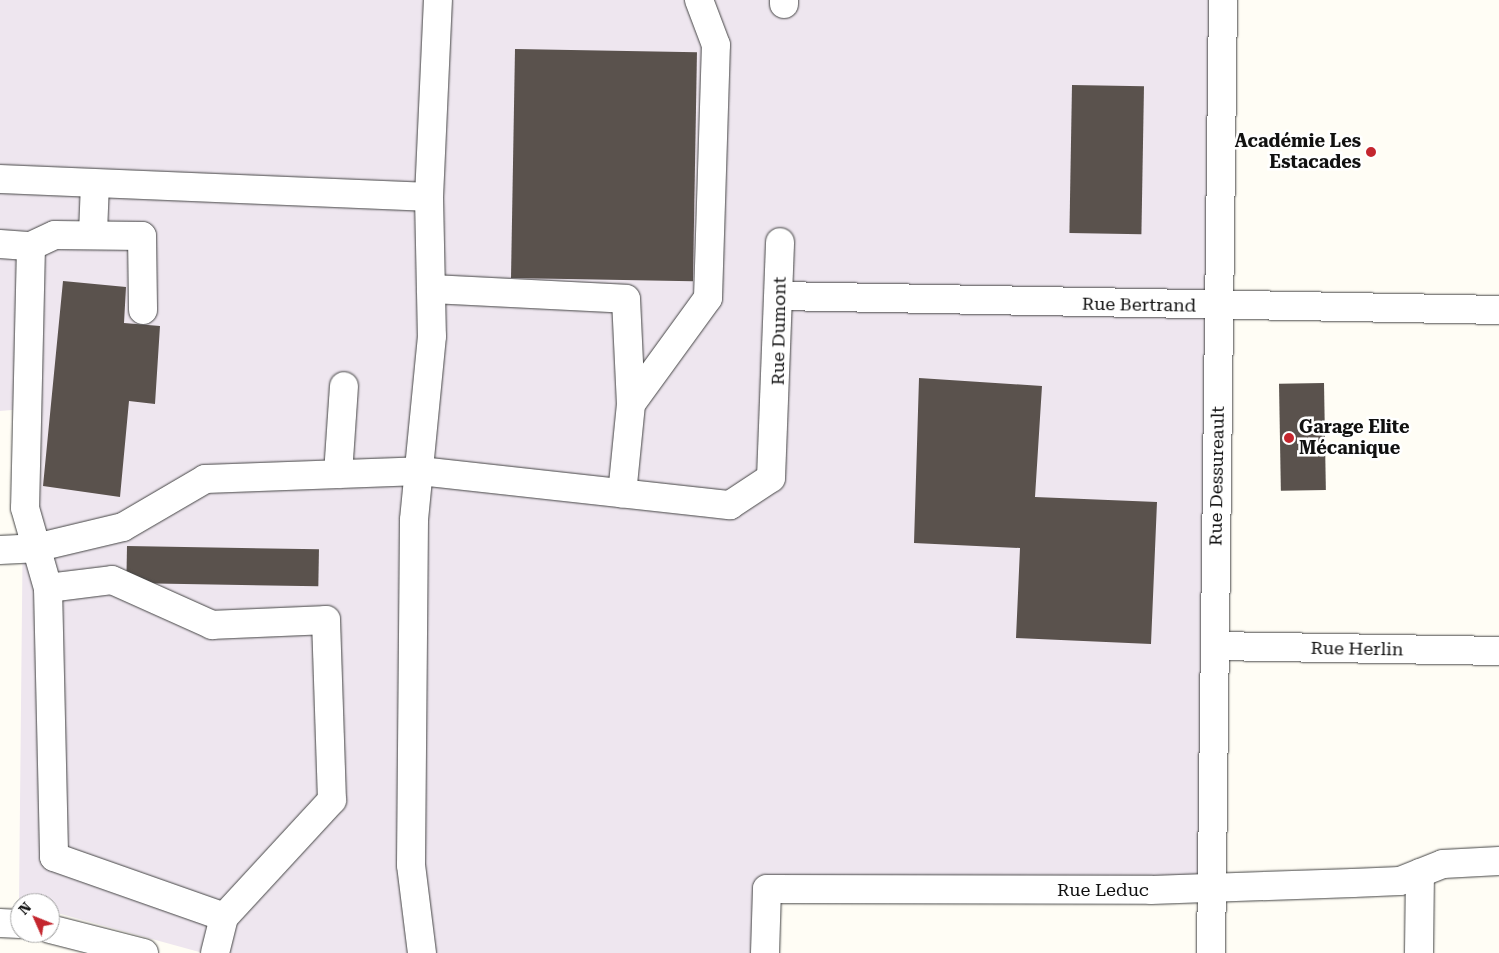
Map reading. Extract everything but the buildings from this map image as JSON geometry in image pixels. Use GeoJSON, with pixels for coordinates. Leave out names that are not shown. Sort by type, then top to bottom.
{"type":"FeatureCollection","features":[{"type":"Feature","properties":{"kind":"street"},"geometry":{"type":"LineString","coordinates":[[422,953],[411,865],[414,520],[432,336],[429,197],[438,0]]}},
{"type":"Feature","properties":{"kind":"street"},"geometry":{"type":"LineString","coordinates":[[631,404],[708,298],[716,45],[699,0]]}},
{"type":"Feature","properties":{"kind":"street","name":"Rue Dessureault"},"geometry":{"type":"LineString","coordinates":[[1211,953],[1223,0]]}},
{"type":"Feature","properties":{"kind":"street"},"geometry":{"type":"LineString","coordinates":[[0,179],[429,197]]}},
{"type":"Feature","properties":{"kind":"street"},"geometry":{"type":"LineString","coordinates":[[92,233],[95,184]]}},
{"type":"Feature","properties":{"kind":"street"},"geometry":{"type":"LineString","coordinates":[[0,244],[31,246],[55,235],[92,233],[142,236],[143,310]]}},
{"type":"Feature","properties":{"kind":"street","name":"Rue Dumont"},"geometry":{"type":"LineString","coordinates":[[622,494],[730,505],[771,478],[776,421],[780,242]]}},
{"type":"Feature","properties":{"kind":"street"},"geometry":{"type":"LineString","coordinates":[[31,246],[25,508],[48,588],[54,857],[224,917]]}},
{"type":"Feature","properties":{"kind":"street"},"geometry":{"type":"LineString","coordinates":[[0,550],[35,548],[123,527],[205,479],[420,471],[622,494],[631,404],[626,299],[431,289]]}},
{"type":"Feature","properties":{"kind":"street","name":"Rue Bertrand"},"geometry":{"type":"LineString","coordinates":[[780,296],[1499,310]]}},
{"type":"Feature","properties":{"kind":"street"},"geometry":{"type":"LineString","coordinates":[[338,474],[344,386]]}},
{"type":"Feature","properties":{"kind":"street"},"geometry":{"type":"LineString","coordinates":[[48,588],[112,580],[212,625],[326,620],[332,800],[224,917],[216,953]]}},
{"type":"Feature","properties":{"kind":"street","name":"Rue Herlin"},"geometry":{"type":"LineString","coordinates":[[1215,646],[1499,651]]}},
{"type":"Feature","properties":{"kind":"street","name":"Rue Leduc"},"geometry":{"type":"LineString","coordinates":[[766,953],[767,889],[1151,890],[1212,886],[1400,881],[1443,864],[1499,861]]}},
{"type":"Feature","properties":{"kind":"street"},"geometry":{"type":"LineString","coordinates":[[1419,953],[1420,873]]}},
{"type":"Feature","properties":{"kind":"street"},"geometry":{"type":"LineString","coordinates":[[60,931],[144,953]]}},
{"type":"Feature","properties":{"kind":"shaded area"},"geometry":{"type":"Polygon","coordinates":[[[0,0],[1230,0],[1222,883],[759,882],[758,953],[203,953],[60,914],[60,893],[19,893],[24,409],[0,411],[0,0]]]}},
{"type":"Feature","properties":{"kind":"place","name":"Académie Les Estacades"},"geometry":{"type":"Point","coordinates":[1371,152]}},
{"type":"Feature","properties":{"kind":"place","name":"Garage Elite Mécanique"},"geometry":{"type":"Point","coordinates":[1289,438]}}]}
